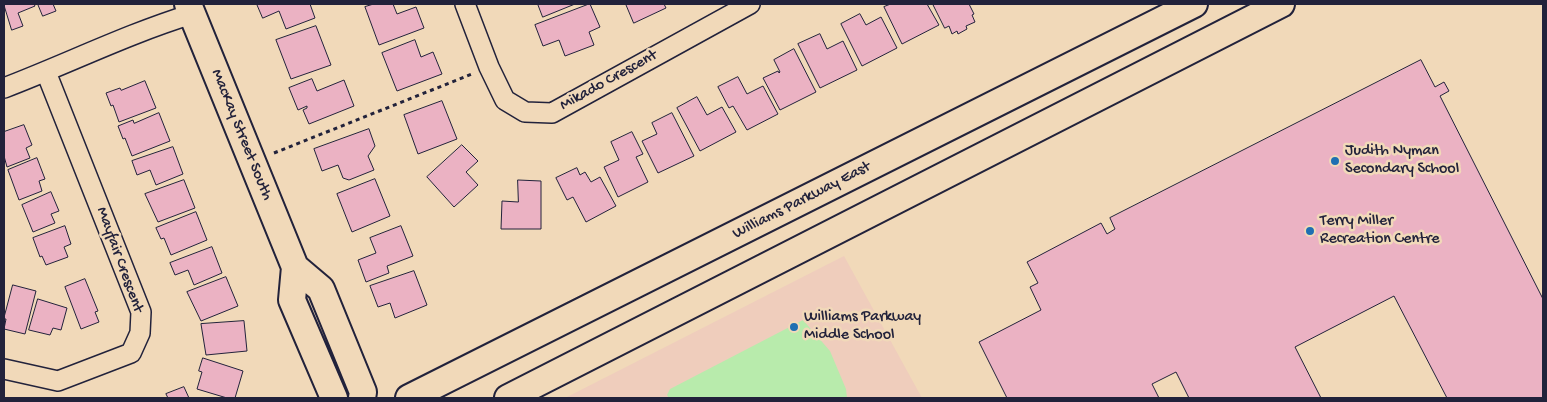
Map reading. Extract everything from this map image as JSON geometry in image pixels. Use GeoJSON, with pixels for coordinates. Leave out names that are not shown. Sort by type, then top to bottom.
{"type":"FeatureCollection","features":[{"type":"Feature","properties":{"kind":"main road","name":"Williams Parkway East"},"geometry":{"type":"LineString","coordinates":[[409,398],[1194,4]]}},
{"type":"Feature","properties":{"kind":"main road"},"geometry":{"type":"LineString","coordinates":[[508,398],[1281,4]]}},
{"type":"Feature","properties":{"kind":"main road","name":"MacKay Street South"},"geometry":{"type":"LineString","coordinates":[[190,9],[295,267],[292,300],[334,398]]}},
{"type":"Feature","properties":{"kind":"main road","name":"MacKay Street South"},"geometry":{"type":"LineString","coordinates":[[295,267],[321,289],[363,392],[362,398]]}},
{"type":"Feature","properties":{"kind":"street","name":"Mikado Crescent"},"geometry":{"type":"LineString","coordinates":[[465,4],[489,67],[505,100],[525,112],[552,112],[730,8],[750,4]]}},
{"type":"Feature","properties":{"kind":"street"},"geometry":{"type":"LineString","coordinates":[[4,88],[152,27],[190,9]]}},
{"type":"Feature","properties":{"kind":"street","name":"Mayfair Crescent"},"geometry":{"type":"LineString","coordinates":[[4,369],[58,381],[131,353],[140,334],[141,312],[46,72]]}},
{"type":"Feature","properties":{"kind":"path"},"geometry":{"type":"LineString","coordinates":[[252,161],[489,67]]}},
{"type":"Feature","properties":{"kind":"shaded area","name":"Williams Parkway Middle School"},"geometry":{"type":"Polygon","coordinates":[[[844,256],[922,398],[565,398],[844,256]]]}},
{"type":"Feature","properties":{"kind":"green space"},"geometry":{"type":"Polygon","coordinates":[[[803,320],[830,351],[846,389],[847,398],[669,398],[667,395],[670,389],[803,320]]]}},
{"type":"Feature","properties":{"kind":"building"},"geometry":{"type":"Polygon","coordinates":[[[4,4],[34,4],[35,6],[18,13],[23,26],[12,30],[4,4]]]}},
{"type":"Feature","properties":{"kind":"building"},"geometry":{"type":"Polygon","coordinates":[[[38,4],[53,4],[56,11],[43,16],[38,4]]]}},
{"type":"Feature","properties":{"kind":"building"},"geometry":{"type":"Polygon","coordinates":[[[257,4],[310,4],[315,18],[286,29],[279,11],[263,18],[257,4]]]}},
{"type":"Feature","properties":{"kind":"building"},"geometry":{"type":"Polygon","coordinates":[[[374,4],[393,4],[397,14],[416,7],[424,28],[379,45],[365,7],[374,4]]]}},
{"type":"Feature","properties":{"kind":"building"},"geometry":{"type":"Polygon","coordinates":[[[538,4],[575,4],[543,17],[538,4]]]}},
{"type":"Feature","properties":{"kind":"building"},"geometry":{"type":"Polygon","coordinates":[[[590,4],[600,27],[589,32],[594,45],[565,56],[559,40],[543,46],[535,25],[590,4]]]}},
{"type":"Feature","properties":{"kind":"building"},"geometry":{"type":"Polygon","coordinates":[[[626,4],[664,4],[666,8],[634,23],[626,4]]]}},
{"type":"Feature","properties":{"kind":"building"},"geometry":{"type":"Polygon","coordinates":[[[891,4],[927,4],[939,25],[902,44],[884,7],[891,4]]]}},
{"type":"Feature","properties":{"kind":"building"},"geometry":{"type":"Polygon","coordinates":[[[933,4],[969,4],[974,14],[972,15],[975,22],[966,26],[967,29],[958,34],[957,31],[952,34],[949,26],[945,28],[933,4]]]}},
{"type":"Feature","properties":{"kind":"building"},"geometry":{"type":"Polygon","coordinates":[[[860,14],[866,25],[881,17],[897,48],[862,66],[841,24],[860,14]]]}},
{"type":"Feature","properties":{"kind":"building"},"geometry":{"type":"Polygon","coordinates":[[[316,26],[331,65],[291,79],[276,40],[316,26]]]}},
{"type":"Feature","properties":{"kind":"building"},"geometry":{"type":"Polygon","coordinates":[[[820,34],[827,49],[843,41],[857,70],[820,88],[798,44],[820,34]]]}},
{"type":"Feature","properties":{"kind":"building"},"geometry":{"type":"Polygon","coordinates":[[[415,40],[421,57],[433,52],[442,74],[397,91],[382,53],[415,40]]]}},
{"type":"Feature","properties":{"kind":"building"},"geometry":{"type":"Polygon","coordinates":[[[794,49],[816,92],[780,110],[763,78],[778,71],[779,73],[774,60],[794,49]]]}},
{"type":"Feature","properties":{"kind":"building","name":"Terry Miller Recreation Centre"},"geometry":{"type":"Polygon","coordinates":[[[1421,60],[1435,87],[1444,82],[1449,91],[1440,96],[1543,299],[1543,398],[1447,398],[1394,296],[1295,347],[1321,398],[1189,398],[1176,372],[1152,384],[1159,398],[1007,398],[979,342],[1041,310],[1030,287],[1038,283],[1027,262],[1101,223],[1107,234],[1115,229],[1110,218],[1421,60]]]}},
{"type":"Feature","properties":{"kind":"building"},"geometry":{"type":"Polygon","coordinates":[[[738,77],[747,94],[763,86],[778,114],[747,130],[733,106],[729,108],[718,87],[738,77]]]}},
{"type":"Feature","properties":{"kind":"building"},"geometry":{"type":"Polygon","coordinates":[[[312,79],[317,91],[344,80],[354,106],[309,124],[303,110],[307,106],[298,110],[289,88],[312,79]]]}},
{"type":"Feature","properties":{"kind":"building"},"geometry":{"type":"Polygon","coordinates":[[[145,81],[156,108],[119,122],[106,93],[120,88],[121,90],[145,81]]]}},
{"type":"Feature","properties":{"kind":"building"},"geometry":{"type":"Polygon","coordinates":[[[697,97],[707,115],[722,107],[736,132],[700,151],[677,108],[697,97]]]}},
{"type":"Feature","properties":{"kind":"building"},"geometry":{"type":"Polygon","coordinates":[[[442,101],[457,139],[418,154],[404,115],[442,101]]]}},
{"type":"Feature","properties":{"kind":"building"},"geometry":{"type":"Polygon","coordinates":[[[159,113],[170,141],[132,156],[118,126],[133,120],[134,123],[159,113]]]}},
{"type":"Feature","properties":{"kind":"building"},"geometry":{"type":"Polygon","coordinates":[[[672,113],[694,156],[658,173],[642,141],[657,134],[652,123],[672,113]]]}},
{"type":"Feature","properties":{"kind":"building"},"geometry":{"type":"Polygon","coordinates":[[[24,125],[32,145],[26,148],[30,158],[7,167],[4,156],[4,132],[24,125]]]}},
{"type":"Feature","properties":{"kind":"building"},"geometry":{"type":"Polygon","coordinates":[[[369,129],[375,146],[368,156],[374,170],[349,180],[343,178],[338,165],[322,171],[314,149],[369,129]]]}},
{"type":"Feature","properties":{"kind":"building"},"geometry":{"type":"Polygon","coordinates":[[[632,132],[643,154],[636,157],[648,182],[618,197],[604,167],[619,160],[611,142],[632,132]]]}},
{"type":"Feature","properties":{"kind":"building"},"geometry":{"type":"Polygon","coordinates":[[[462,145],[478,161],[466,172],[478,185],[454,207],[427,177],[462,145]]]}},
{"type":"Feature","properties":{"kind":"building"},"geometry":{"type":"Polygon","coordinates":[[[173,147],[183,174],[156,185],[150,170],[137,175],[132,161],[173,147]]]}},
{"type":"Feature","properties":{"kind":"building"},"geometry":{"type":"Polygon","coordinates":[[[37,158],[45,179],[39,181],[42,191],[19,200],[8,170],[37,158]]]}},
{"type":"Feature","properties":{"kind":"building"},"geometry":{"type":"Polygon","coordinates":[[[577,168],[580,175],[585,172],[591,182],[600,177],[616,206],[586,222],[573,197],[567,200],[556,178],[577,168]]]}},
{"type":"Feature","properties":{"kind":"building"},"geometry":{"type":"Polygon","coordinates":[[[375,179],[390,216],[352,232],[337,194],[375,179]]]}},
{"type":"Feature","properties":{"kind":"building"},"geometry":{"type":"Polygon","coordinates":[[[184,180],[195,208],[158,222],[145,194],[184,180]]]}},
{"type":"Feature","properties":{"kind":"building"},"geometry":{"type":"Polygon","coordinates":[[[518,180],[541,181],[541,229],[501,229],[502,201],[518,202],[518,180]]]}},
{"type":"Feature","properties":{"kind":"building"},"geometry":{"type":"Polygon","coordinates":[[[51,192],[59,211],[51,214],[55,223],[33,232],[22,205],[51,192]]]}},
{"type":"Feature","properties":{"kind":"building"},"geometry":{"type":"Polygon","coordinates":[[[196,212],[207,240],[171,255],[164,238],[161,239],[156,228],[196,212]]]}},
{"type":"Feature","properties":{"kind":"building"},"geometry":{"type":"Polygon","coordinates":[[[65,226],[71,244],[64,247],[68,257],[46,265],[42,256],[40,257],[33,238],[65,226]]]}},
{"type":"Feature","properties":{"kind":"building"},"geometry":{"type":"Polygon","coordinates":[[[401,226],[413,256],[387,266],[389,273],[366,282],[358,260],[376,253],[370,238],[401,226]]]}},
{"type":"Feature","properties":{"kind":"building"},"geometry":{"type":"Polygon","coordinates":[[[212,247],[222,273],[194,285],[188,270],[175,275],[170,263],[212,247]]]}},
{"type":"Feature","properties":{"kind":"building"},"geometry":{"type":"Polygon","coordinates":[[[414,271],[427,305],[395,318],[390,303],[378,307],[370,286],[414,271]]]}},
{"type":"Feature","properties":{"kind":"building"},"geometry":{"type":"Polygon","coordinates":[[[226,277],[238,306],[201,321],[187,292],[226,277]]]}},
{"type":"Feature","properties":{"kind":"building"},"geometry":{"type":"Polygon","coordinates":[[[85,279],[98,311],[95,312],[99,322],[81,329],[65,287],[85,279]]]}},
{"type":"Feature","properties":{"kind":"building"},"geometry":{"type":"Polygon","coordinates":[[[13,285],[36,291],[25,334],[4,329],[6,319],[4,319],[13,285]]]}},
{"type":"Feature","properties":{"kind":"building"},"geometry":{"type":"Polygon","coordinates":[[[38,299],[67,308],[61,330],[53,328],[50,335],[29,330],[38,299]]]}},
{"type":"Feature","properties":{"kind":"building"},"geometry":{"type":"Polygon","coordinates":[[[244,321],[247,351],[206,355],[201,324],[244,321]]]}},
{"type":"Feature","properties":{"kind":"building"},"geometry":{"type":"Polygon","coordinates":[[[203,358],[243,371],[235,398],[227,398],[197,389],[202,372],[199,371],[203,358]]]}},
{"type":"Feature","properties":{"kind":"building"},"geometry":{"type":"Polygon","coordinates":[[[184,387],[189,398],[168,398],[166,394],[184,387]]]}},
{"type":"Feature","properties":{"kind":"place","name":"Judith Nyman Secondary School"},"geometry":{"type":"Point","coordinates":[1335,161]}},
{"type":"Feature","properties":{"kind":"place","name":"Terry Miller Recreation Centre"},"geometry":{"type":"Point","coordinates":[1310,231]}},
{"type":"Feature","properties":{"kind":"place","name":"Williams Parkway Middle School"},"geometry":{"type":"Point","coordinates":[794,327]}}]}
